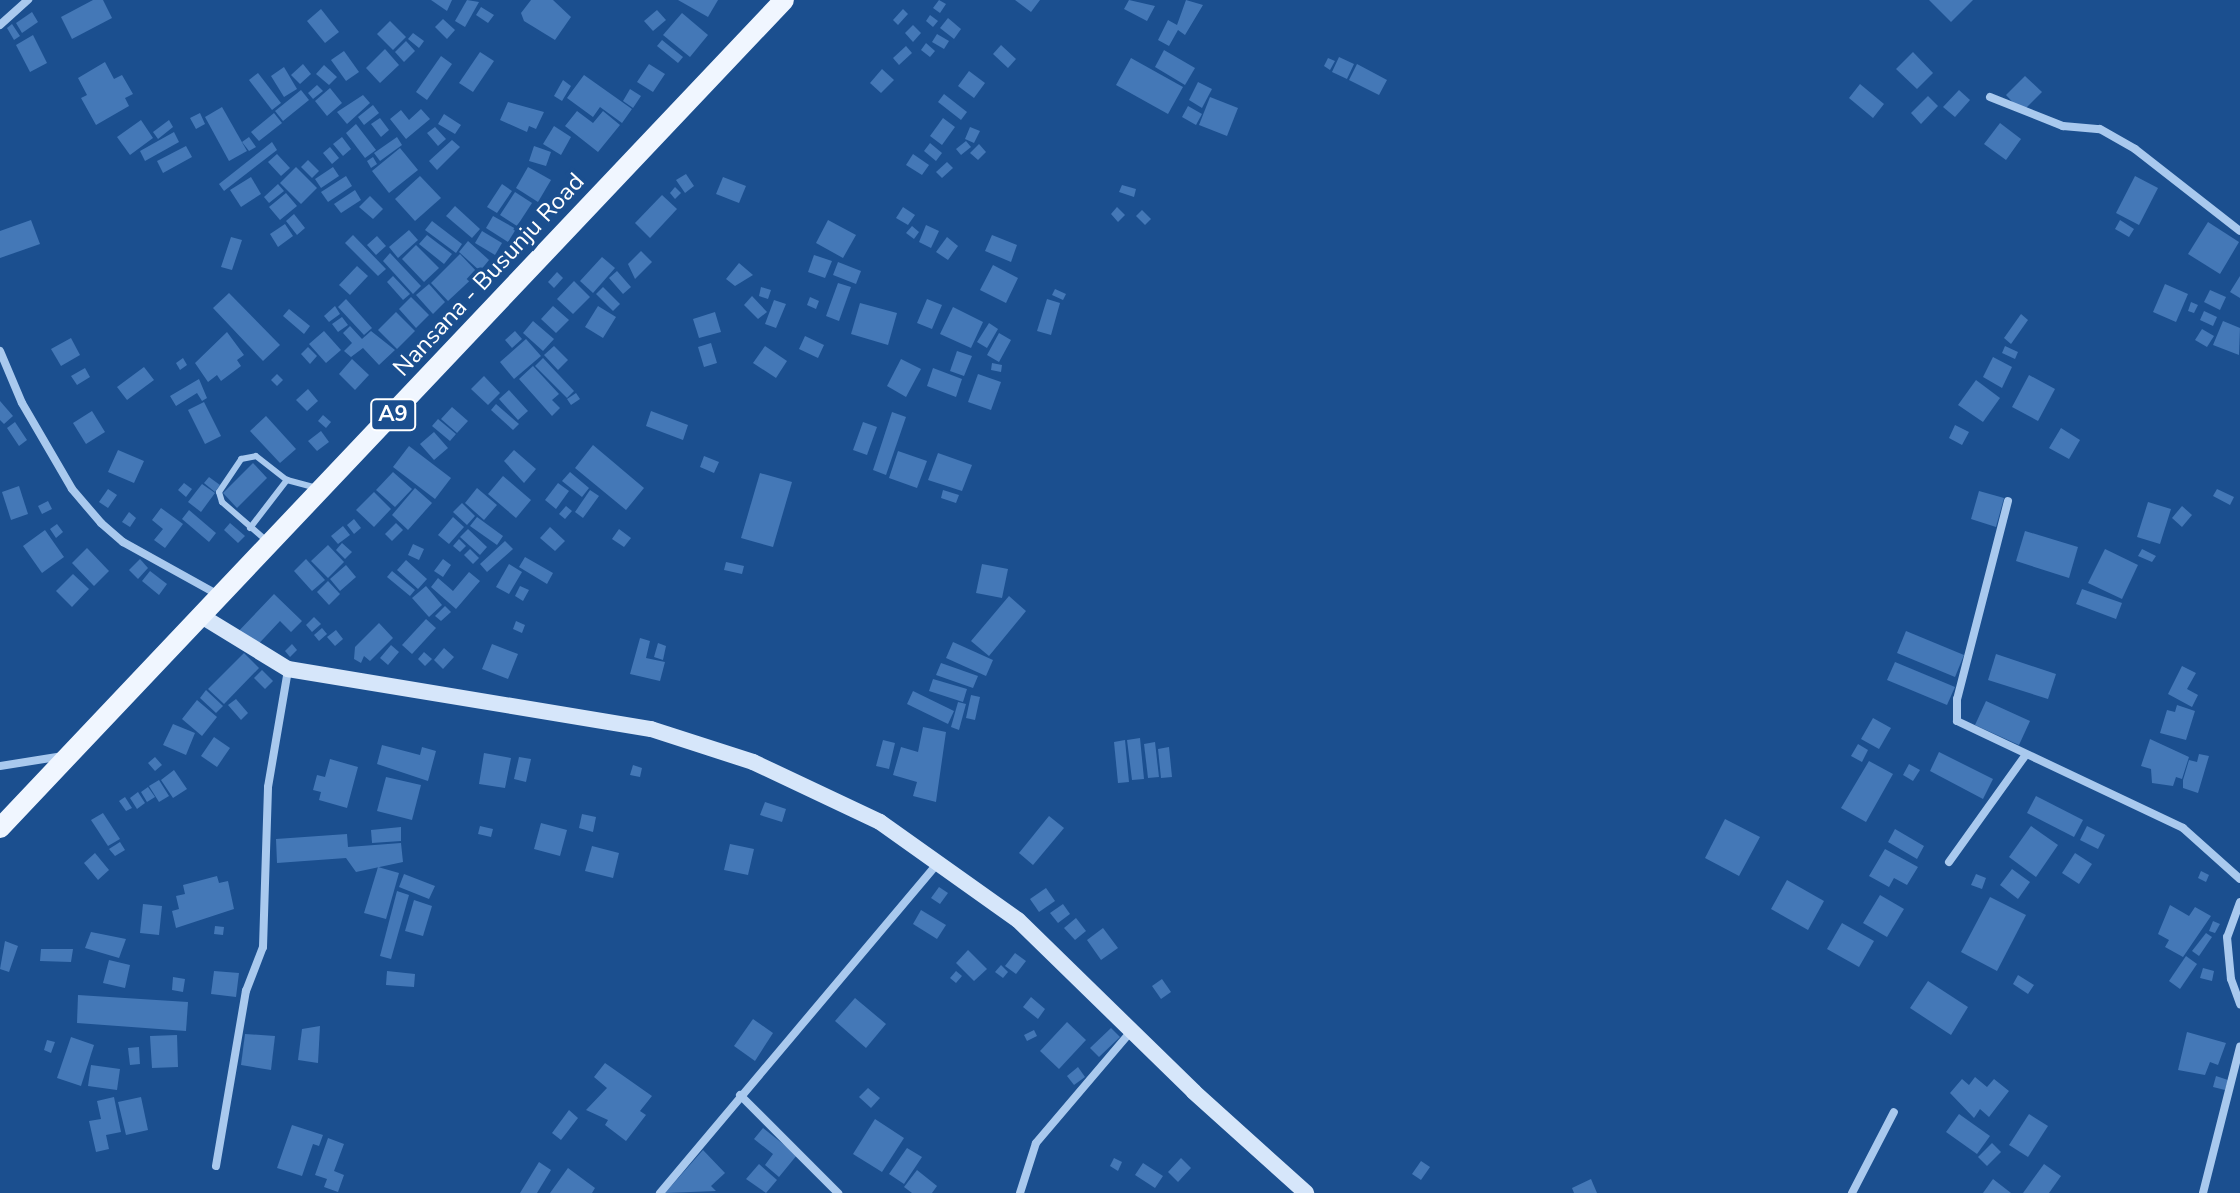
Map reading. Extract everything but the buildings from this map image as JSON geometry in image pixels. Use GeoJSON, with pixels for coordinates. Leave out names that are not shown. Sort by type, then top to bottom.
{"type":"FeatureCollection","features":[{"type":"Feature","properties":{"kind":"main road","name":"Nansana - Busunju Road"},"geometry":{"type":"LineString","coordinates":[[0,828],[784,0]]}},
{"type":"Feature","properties":{"kind":"street"},"geometry":{"type":"LineString","coordinates":[[0,25],[28,0]]}},
{"type":"Feature","properties":{"kind":"street"},"geometry":{"type":"LineString","coordinates":[[1990,97],[2063,126],[2100,129],[2135,149],[2240,231]]}},
{"type":"Feature","properties":{"kind":"street"},"geometry":{"type":"LineString","coordinates":[[0,351],[22,403],[72,489],[101,523],[123,542],[221,597]]}},
{"type":"Feature","properties":{"kind":"street"},"geometry":{"type":"LineString","coordinates":[[2008,501],[1955,711],[1963,728],[2183,828],[2240,879]]}},
{"type":"Feature","properties":{"kind":"street"},"geometry":{"type":"LineString","coordinates":[[203,617],[288,669],[651,729],[718,749],[822,793],[880,822],[1018,920],[1133,1029],[1194,1092],[1306,1193]]}},
{"type":"Feature","properties":{"kind":"street"},"geometry":{"type":"LineString","coordinates":[[216,1166],[246,991],[263,947],[268,787],[288,669]]}},
{"type":"Feature","properties":{"kind":"street"},"geometry":{"type":"LineString","coordinates":[[0,766],[68,756]]}},
{"type":"Feature","properties":{"kind":"street"},"geometry":{"type":"LineString","coordinates":[[1949,862],[2025,756]]}},
{"type":"Feature","properties":{"kind":"street"},"geometry":{"type":"LineString","coordinates":[[660,1193],[939,863]]}},
{"type":"Feature","properties":{"kind":"street"},"geometry":{"type":"LineString","coordinates":[[2240,902],[2227,937],[2231,979],[2240,1004]]}},
{"type":"Feature","properties":{"kind":"street"},"geometry":{"type":"LineString","coordinates":[[1020,1193],[1036,1143],[1133,1029]]}},
{"type":"Feature","properties":{"kind":"street"},"geometry":{"type":"LineString","coordinates":[[2203,1193],[2240,1047]]}},
{"type":"Feature","properties":{"kind":"street"},"geometry":{"type":"LineString","coordinates":[[740,1095],[838,1193]]}},
{"type":"Feature","properties":{"kind":"street"},"geometry":{"type":"LineString","coordinates":[[1852,1193],[1894,1112]]}},
{"type":"Feature","properties":{"kind":"lane"},"geometry":{"type":"LineString","coordinates":[[271,544],[227,511],[219,492],[241,459],[256,456],[287,480],[325,487]]}},
{"type":"Feature","properties":{"kind":"lane"},"geometry":{"type":"LineString","coordinates":[[250,528],[287,480]]}}]}
